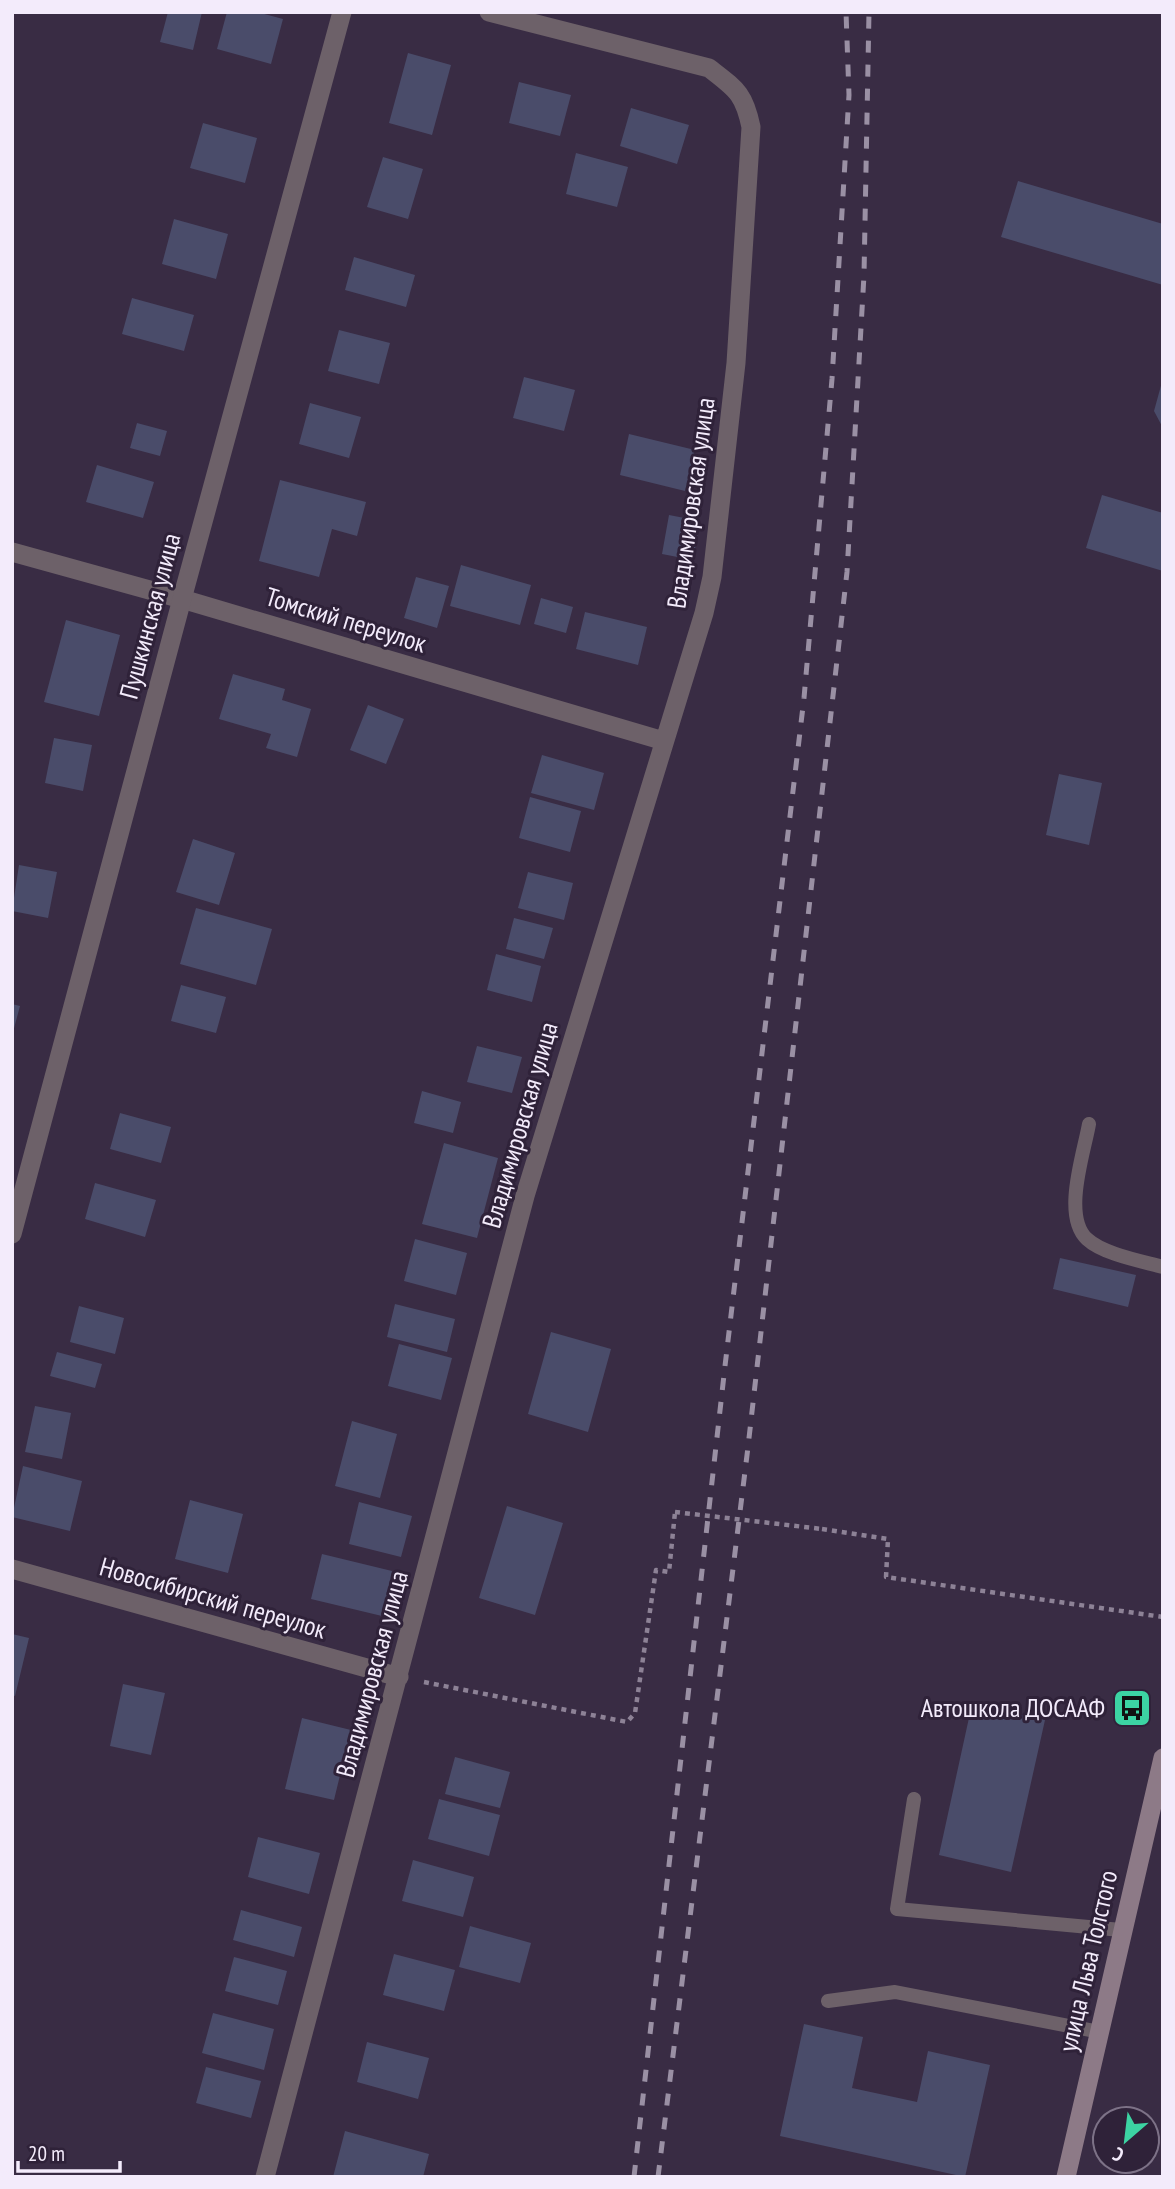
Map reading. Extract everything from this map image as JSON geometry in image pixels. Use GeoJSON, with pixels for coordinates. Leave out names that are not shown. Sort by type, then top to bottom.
{"type":"FeatureCollection","features":[{"type":"Feature","properties":{"kind":"main road","name":"улица Льва Толстого"},"geometry":{"type":"LineString","coordinates":[[1066,2177],[1121,1930],[1163,1758]]}},
{"type":"Feature","properties":{"kind":"street","name":"Пушкинская улица"},"geometry":{"type":"LineString","coordinates":[[12,1234],[342,12]]}},
{"type":"Feature","properties":{"kind":"street","name":"Владимировская улица"},"geometry":{"type":"LineString","coordinates":[[265,2177],[525,1196],[704,613],[712,577],[736,363],[751,127],[746,104],[731,85],[709,68],[489,12]]}},
{"type":"Feature","properties":{"kind":"street","name":"Томский переулок"},"geometry":{"type":"LineString","coordinates":[[12,552],[182,598],[664,741]]}},
{"type":"Feature","properties":{"kind":"street","name":"Новосибирский переулок"},"geometry":{"type":"LineString","coordinates":[[12,1569],[399,1677]]}},
{"type":"Feature","properties":{"kind":"lane"},"geometry":{"type":"LineString","coordinates":[[1089,1124],[1074,1205],[1076,1223],[1086,1239],[1102,1249],[1163,1267]]}},
{"type":"Feature","properties":{"kind":"lane"},"geometry":{"type":"LineString","coordinates":[[914,1799],[897,1909],[1121,1930]]}},
{"type":"Feature","properties":{"kind":"lane"},"geometry":{"type":"LineString","coordinates":[[828,2001],[895,1992],[1100,2032]]}},
{"type":"Feature","properties":{"kind":"path"},"geometry":{"type":"LineString","coordinates":[[399,1677],[627,1722],[635,1713],[656,1570],[669,1572],[675,1512],[888,1539],[886,1577],[1163,1617]]}},
{"type":"Feature","properties":{"kind":"building"},"geometry":{"type":"Polygon","coordinates":[[[168,12],[202,12],[193,50],[160,42],[168,12]]]}},
{"type":"Feature","properties":{"kind":"building"},"geometry":{"type":"Polygon","coordinates":[[[227,12],[257,12],[283,19],[271,64],[217,49],[227,12]]]}},
{"type":"Feature","properties":{"kind":"building"},"geometry":{"type":"Polygon","coordinates":[[[408,53],[451,65],[432,135],[389,123],[408,53]]]}},
{"type":"Feature","properties":{"kind":"building"},"geometry":{"type":"Polygon","coordinates":[[[519,82],[571,95],[560,136],[509,123],[519,82]]]}},
{"type":"Feature","properties":{"kind":"building"},"geometry":{"type":"Polygon","coordinates":[[[631,108],[689,125],[677,164],[620,146],[631,108]]]}},
{"type":"Feature","properties":{"kind":"building"},"geometry":{"type":"Polygon","coordinates":[[[203,123],[257,138],[245,183],[190,168],[203,123]]]}},
{"type":"Feature","properties":{"kind":"building"},"geometry":{"type":"Polygon","coordinates":[[[576,153],[628,167],[617,207],[566,194],[576,153]]]}},
{"type":"Feature","properties":{"kind":"building"},"geometry":{"type":"Polygon","coordinates":[[[383,157],[423,169],[408,219],[367,207],[383,157]]]}},
{"type":"Feature","properties":{"kind":"building"},"geometry":{"type":"Polygon","coordinates":[[[1018,181],[1163,224],[1163,285],[1001,237],[1018,181]]]}},
{"type":"Feature","properties":{"kind":"building"},"geometry":{"type":"Polygon","coordinates":[[[174,219],[228,234],[216,279],[162,264],[174,219]]]}},
{"type":"Feature","properties":{"kind":"building"},"geometry":{"type":"Polygon","coordinates":[[[354,257],[415,275],[406,307],[345,290],[354,257]]]}},
{"type":"Feature","properties":{"kind":"building"},"geometry":{"type":"Polygon","coordinates":[[[132,298],[194,315],[184,351],[122,334],[132,298]]]}},
{"type":"Feature","properties":{"kind":"building"},"geometry":{"type":"Polygon","coordinates":[[[339,330],[390,343],[379,384],[328,371],[339,330]]]}},
{"type":"Feature","properties":{"kind":"building"},"geometry":{"type":"Polygon","coordinates":[[[524,377],[575,390],[564,431],[513,418],[524,377]]]}},
{"type":"Feature","properties":{"kind":"building"},"geometry":{"type":"Polygon","coordinates":[[[1163,383],[1163,428],[1154,411],[1163,383]]]}},
{"type":"Feature","properties":{"kind":"building"},"geometry":{"type":"Polygon","coordinates":[[[310,403],[361,417],[349,458],[299,444],[310,403]]]}},
{"type":"Feature","properties":{"kind":"building"},"geometry":{"type":"Polygon","coordinates":[[[137,423],[167,431],[160,456],[130,448],[137,423]]]}},
{"type":"Feature","properties":{"kind":"building"},"geometry":{"type":"Polygon","coordinates":[[[629,434],[695,450],[685,491],[620,475],[629,434]]]}},
{"type":"Feature","properties":{"kind":"building"},"geometry":{"type":"Polygon","coordinates":[[[97,465],[154,482],[143,518],[86,502],[97,465]]]}},
{"type":"Feature","properties":{"kind":"building"},"geometry":{"type":"Polygon","coordinates":[[[280,480],[366,502],[357,536],[332,529],[319,577],[259,561],[280,480]]]}},
{"type":"Feature","properties":{"kind":"building"},"geometry":{"type":"Polygon","coordinates":[[[1102,495],[1163,513],[1163,571],[1086,548],[1102,495]]]}},
{"type":"Feature","properties":{"kind":"building"},"geometry":{"type":"Polygon","coordinates":[[[669,515],[700,521],[693,560],[662,554],[669,515]]]}},
{"type":"Feature","properties":{"kind":"building"},"geometry":{"type":"Polygon","coordinates":[[[461,565],[531,585],[520,625],[450,606],[461,565]]]}},
{"type":"Feature","properties":{"kind":"building"},"geometry":{"type":"Polygon","coordinates":[[[416,577],[449,586],[437,628],[404,618],[416,577]]]}},
{"type":"Feature","properties":{"kind":"building"},"geometry":{"type":"Polygon","coordinates":[[[541,598],[573,607],[566,633],[534,624],[541,598]]]}},
{"type":"Feature","properties":{"kind":"building"},"geometry":{"type":"Polygon","coordinates":[[[585,612],[647,627],[638,665],[576,649],[585,612]]]}},
{"type":"Feature","properties":{"kind":"building"},"geometry":{"type":"Polygon","coordinates":[[[66,620],[120,635],[99,716],[44,702],[66,620]]]}},
{"type":"Feature","properties":{"kind":"building"},"geometry":{"type":"Polygon","coordinates":[[[233,674],[285,689],[282,700],[311,709],[297,757],[266,748],[271,734],[219,719],[233,674]]]}},
{"type":"Feature","properties":{"kind":"building"},"geometry":{"type":"Polygon","coordinates":[[[368,705],[404,719],[386,764],[350,750],[368,705]]]}},
{"type":"Feature","properties":{"kind":"building"},"geometry":{"type":"Polygon","coordinates":[[[54,738],[92,745],[83,791],[45,783],[54,738]]]}},
{"type":"Feature","properties":{"kind":"building"},"geometry":{"type":"Polygon","coordinates":[[[542,755],[604,773],[594,810],[531,793],[542,755]]]}},
{"type":"Feature","properties":{"kind":"building"},"geometry":{"type":"Polygon","coordinates":[[[1059,774],[1102,783],[1089,845],[1046,835],[1059,774]]]}},
{"type":"Feature","properties":{"kind":"building"},"geometry":{"type":"Polygon","coordinates":[[[530,797],[581,811],[570,852],[519,838],[530,797]]]}},
{"type":"Feature","properties":{"kind":"building"},"geometry":{"type":"Polygon","coordinates":[[[193,839],[235,853],[219,905],[176,892],[193,839]]]}},
{"type":"Feature","properties":{"kind":"building"},"geometry":{"type":"Polygon","coordinates":[[[19,865],[57,872],[48,918],[12,911],[19,865]]]}},
{"type":"Feature","properties":{"kind":"building"},"geometry":{"type":"Polygon","coordinates":[[[528,872],[573,883],[564,920],[518,908],[528,872]]]}},
{"type":"Feature","properties":{"kind":"building"},"geometry":{"type":"Polygon","coordinates":[[[196,908],[272,929],[256,985],[180,964],[196,908]]]}},
{"type":"Feature","properties":{"kind":"building"},"geometry":{"type":"Polygon","coordinates":[[[514,918],[553,928],[544,959],[506,949],[514,918]]]}},
{"type":"Feature","properties":{"kind":"building"},"geometry":{"type":"Polygon","coordinates":[[[496,954],[541,966],[532,1002],[487,990],[496,954]]]}},
{"type":"Feature","properties":{"kind":"building"},"geometry":{"type":"Polygon","coordinates":[[[181,985],[226,997],[216,1033],[171,1021],[181,985]]]}},
{"type":"Feature","properties":{"kind":"building"},"geometry":{"type":"Polygon","coordinates":[[[12,1004],[20,1006],[13,1032],[12,1031],[12,1004]]]}},
{"type":"Feature","properties":{"kind":"building"},"geometry":{"type":"Polygon","coordinates":[[[477,1046],[522,1057],[512,1093],[467,1082],[477,1046]]]}},
{"type":"Feature","properties":{"kind":"building"},"geometry":{"type":"Polygon","coordinates":[[[422,1091],[461,1102],[453,1133],[414,1123],[422,1091]]]}},
{"type":"Feature","properties":{"kind":"building"},"geometry":{"type":"Polygon","coordinates":[[[120,1113],[171,1127],[161,1163],[110,1149],[120,1113]]]}},
{"type":"Feature","properties":{"kind":"building"},"geometry":{"type":"Polygon","coordinates":[[[444,1143],[498,1158],[477,1238],[422,1224],[444,1143]]]}},
{"type":"Feature","properties":{"kind":"building"},"geometry":{"type":"Polygon","coordinates":[[[95,1183],[156,1200],[145,1237],[85,1219],[95,1183]]]}},
{"type":"Feature","properties":{"kind":"building"},"geometry":{"type":"Polygon","coordinates":[[[415,1239],[467,1253],[456,1295],[404,1281],[415,1239]]]}},
{"type":"Feature","properties":{"kind":"building"},"geometry":{"type":"Polygon","coordinates":[[[1060,1258],[1136,1275],[1128,1307],[1053,1289],[1060,1258]]]}},
{"type":"Feature","properties":{"kind":"building"},"geometry":{"type":"Polygon","coordinates":[[[395,1304],[455,1319],[447,1352],[387,1337],[395,1304]]]}},
{"type":"Feature","properties":{"kind":"building"},"geometry":{"type":"Polygon","coordinates":[[[79,1306],[124,1318],[115,1354],[70,1342],[79,1306]]]}},
{"type":"Feature","properties":{"kind":"building"},"geometry":{"type":"Polygon","coordinates":[[[551,1332],[611,1349],[588,1432],[528,1414],[551,1332]]]}},
{"type":"Feature","properties":{"kind":"building"},"geometry":{"type":"Polygon","coordinates":[[[399,1344],[452,1358],[441,1400],[388,1386],[399,1344]]]}},
{"type":"Feature","properties":{"kind":"building"},"geometry":{"type":"Polygon","coordinates":[[[57,1352],[102,1364],[95,1388],[50,1376],[57,1352]]]}},
{"type":"Feature","properties":{"kind":"building"},"geometry":{"type":"Polygon","coordinates":[[[35,1406],[71,1413],[62,1459],[25,1452],[35,1406]]]}},
{"type":"Feature","properties":{"kind":"building"},"geometry":{"type":"Polygon","coordinates":[[[352,1421],[397,1434],[380,1498],[335,1486],[352,1421]]]}},
{"type":"Feature","properties":{"kind":"building"},"geometry":{"type":"Polygon","coordinates":[[[23,1466],[82,1481],[70,1531],[12,1517],[23,1466]]]}},
{"type":"Feature","properties":{"kind":"building"},"geometry":{"type":"Polygon","coordinates":[[[190,1500],[243,1514],[228,1573],[175,1559],[190,1500]]]}},
{"type":"Feature","properties":{"kind":"building"},"geometry":{"type":"Polygon","coordinates":[[[359,1502],[412,1516],[401,1557],[349,1544],[359,1502]]]}},
{"type":"Feature","properties":{"kind":"building"},"geometry":{"type":"Polygon","coordinates":[[[507,1506],[563,1523],[535,1615],[479,1598],[507,1506]]]}},
{"type":"Feature","properties":{"kind":"building"},"geometry":{"type":"Polygon","coordinates":[[[322,1554],[392,1571],[382,1616],[311,1599],[322,1554]]]}},
{"type":"Feature","properties":{"kind":"building"},"geometry":{"type":"Polygon","coordinates":[[[12,1634],[29,1638],[15,1696],[12,1695],[12,1634]]]}},
{"type":"Feature","properties":{"kind":"building"},"geometry":{"type":"Polygon","coordinates":[[[123,1684],[165,1693],[151,1755],[110,1746],[123,1684]]]}},
{"type":"Feature","properties":{"kind":"building"},"geometry":{"type":"Polygon","coordinates":[[[972,1704],[1045,1720],[1011,1872],[939,1855],[972,1704]]]}},
{"type":"Feature","properties":{"kind":"building"},"geometry":{"type":"Polygon","coordinates":[[[302,1718],[351,1730],[334,1800],[285,1789],[302,1718]]]}},
{"type":"Feature","properties":{"kind":"building"},"geometry":{"type":"Polygon","coordinates":[[[455,1757],[510,1772],[500,1808],[445,1794],[455,1757]]]}},
{"type":"Feature","properties":{"kind":"building"},"geometry":{"type":"Polygon","coordinates":[[[439,1799],[500,1815],[489,1856],[428,1839],[439,1799]]]}},
{"type":"Feature","properties":{"kind":"building"},"geometry":{"type":"Polygon","coordinates":[[[258,1837],[320,1853],[309,1894],[248,1877],[258,1837]]]}},
{"type":"Feature","properties":{"kind":"building"},"geometry":{"type":"Polygon","coordinates":[[[413,1860],[474,1877],[463,1917],[402,1901],[413,1860]]]}},
{"type":"Feature","properties":{"kind":"building"},"geometry":{"type":"Polygon","coordinates":[[[241,1910],[302,1927],[294,1957],[233,1940],[241,1910]]]}},
{"type":"Feature","properties":{"kind":"building"},"geometry":{"type":"Polygon","coordinates":[[[470,1926],[531,1943],[520,1983],[459,1967],[470,1926]]]}},
{"type":"Feature","properties":{"kind":"building"},"geometry":{"type":"Polygon","coordinates":[[[394,1954],[455,1970],[444,2011],[383,1995],[394,1954]]]}},
{"type":"Feature","properties":{"kind":"building"},"geometry":{"type":"Polygon","coordinates":[[[234,1957],[287,1971],[278,2005],[225,1991],[234,1957]]]}},
{"type":"Feature","properties":{"kind":"building"},"geometry":{"type":"Polygon","coordinates":[[[213,2013],[274,2029],[264,2070],[202,2053],[213,2013]]]}},
{"type":"Feature","properties":{"kind":"building"},"geometry":{"type":"Polygon","coordinates":[[[804,2024],[863,2037],[852,2088],[917,2102],[928,2051],[990,2065],[965,2177],[780,2136],[804,2024]]]}},
{"type":"Feature","properties":{"kind":"building"},"geometry":{"type":"Polygon","coordinates":[[[367,2042],[429,2058],[418,2099],[357,2082],[367,2042]]]}},
{"type":"Feature","properties":{"kind":"building"},"geometry":{"type":"Polygon","coordinates":[[[206,2067],[261,2081],[251,2118],[196,2103],[206,2067]]]}},
{"type":"Feature","properties":{"kind":"building"},"geometry":{"type":"Polygon","coordinates":[[[345,2131],[429,2154],[423,2177],[333,2177],[345,2131]]]}},
{"type":"Feature","properties":{"kind":"railway"},"geometry":{"type":"LineString","coordinates":[[634,2177],[725,1366],[804,698],[832,379],[849,95],[846,12]]}},
{"type":"Feature","properties":{"kind":"railway"},"geometry":{"type":"LineString","coordinates":[[658,2177],[748,1447],[847,572],[864,275],[869,12]]}},
{"type":"Feature","properties":{"kind":"place","name":"Автошкола ДОСААФ"},"geometry":{"type":"Point","coordinates":[1132,1708]}}]}
